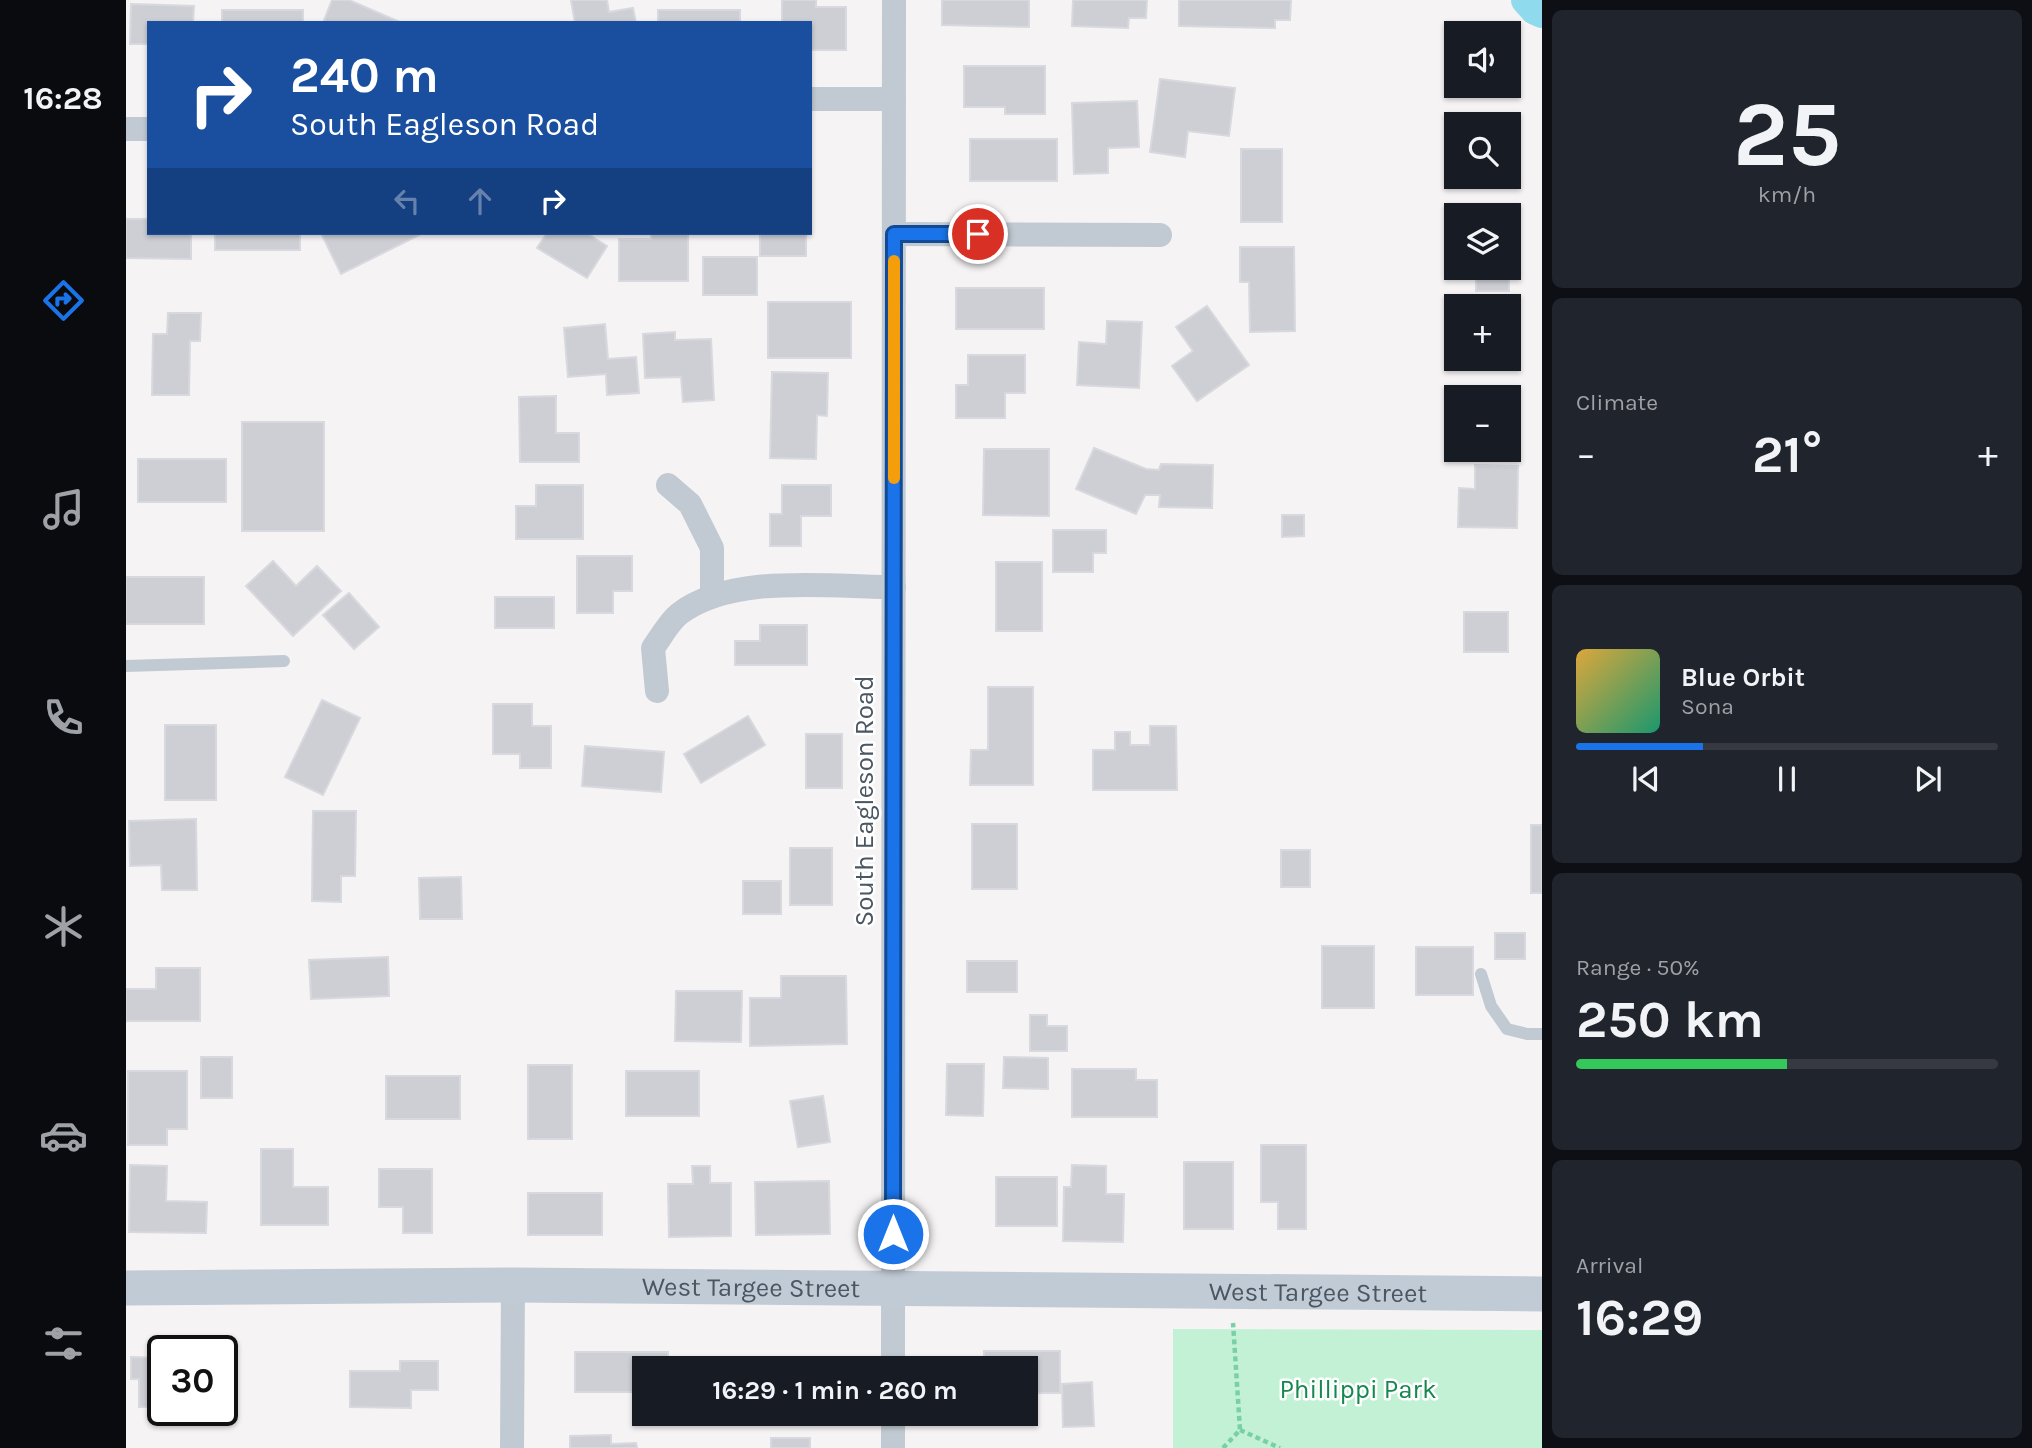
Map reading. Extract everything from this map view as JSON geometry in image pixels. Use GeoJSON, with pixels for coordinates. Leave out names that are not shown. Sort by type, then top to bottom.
{"type":"FeatureCollection","features":[{"type":"Feature","properties":{"kind":"street","name":"South Eagleson Road"},"geometry":{"type":"LineString","coordinates":[[893,1356],[894,0]]}},
{"type":"Feature","properties":{"kind":"street"},"geometry":{"type":"LineString","coordinates":[[812,99],[894,99]]}},
{"type":"Feature","properties":{"kind":"street"},"geometry":{"type":"LineString","coordinates":[[126,129],[147,129]]}},
{"type":"Feature","properties":{"kind":"street"},"geometry":{"type":"LineString","coordinates":[[894,234],[1160,235]]}},
{"type":"Feature","properties":{"kind":"street"},"geometry":{"type":"LineString","coordinates":[[668,485],[690,504],[712,548],[712,595]]}},
{"type":"Feature","properties":{"kind":"street"},"geometry":{"type":"LineString","coordinates":[[657,691],[653,648],[678,615],[712,595],[754,586],[894,587]]}},
{"type":"Feature","properties":{"kind":"street"},"geometry":{"type":"LineString","coordinates":[[512,1448],[513,1285]]}},
{"type":"Feature","properties":{"kind":"street","name":"West Targee Street"},"geometry":{"type":"LineString","coordinates":[[126,1288],[513,1285],[1542,1294]]}},
{"type":"Feature","properties":{"kind":"street"},"geometry":{"type":"LineString","coordinates":[[893,1426],[893,1448]]}},
{"type":"Feature","properties":{"kind":"lane"},"geometry":{"type":"LineString","coordinates":[[126,666],[284,661]]}},
{"type":"Feature","properties":{"kind":"lane"},"geometry":{"type":"LineString","coordinates":[[1481,974],[1491,1006],[1507,1029],[1527,1034],[1542,1034]]}},
{"type":"Feature","properties":{"kind":"path"},"geometry":{"type":"LineString","coordinates":[[1223,1448],[1240,1430],[1233,1322]]}},
{"type":"Feature","properties":{"kind":"path"},"geometry":{"type":"LineString","coordinates":[[1240,1430],[1280,1448]]}},
{"type":"Feature","properties":{"kind":"green space","name":"Phillippi Park"},"geometry":{"type":"Polygon","coordinates":[[[1173,1329],[1542,1330],[1542,1448],[1173,1448],[1173,1329]]]}},
{"type":"Feature","properties":{"kind":"building"},"geometry":{"type":"Polygon","coordinates":[[[332,0],[349,0],[397,21],[324,21],[332,0]]]}},
{"type":"Feature","properties":{"kind":"building"},"geometry":{"type":"Polygon","coordinates":[[[571,0],[607,0],[609,12],[633,8],[636,21],[575,21],[571,0]]]}},
{"type":"Feature","properties":{"kind":"building"},"geometry":{"type":"Polygon","coordinates":[[[782,0],[816,0],[816,7],[846,7],[846,50],[812,50],[812,21],[782,21],[782,0]]]}},
{"type":"Feature","properties":{"kind":"building"},"geometry":{"type":"Polygon","coordinates":[[[942,0],[1029,0],[1029,27],[942,25],[942,0]]]}},
{"type":"Feature","properties":{"kind":"building"},"geometry":{"type":"Polygon","coordinates":[[[1073,0],[1147,0],[1146,18],[1129,18],[1128,28],[1072,26],[1073,0]]]}},
{"type":"Feature","properties":{"kind":"building"},"geometry":{"type":"Polygon","coordinates":[[[1179,0],[1291,0],[1290,20],[1275,20],[1275,28],[1179,26],[1179,0]]]}},
{"type":"Feature","properties":{"kind":"building"},"geometry":{"type":"Polygon","coordinates":[[[131,4],[194,6],[193,21],[147,21],[147,44],[130,44],[131,4]]]}},
{"type":"Feature","properties":{"kind":"building"},"geometry":{"type":"Polygon","coordinates":[[[222,10],[303,10],[303,21],[222,21],[222,10]]]}},
{"type":"Feature","properties":{"kind":"building"},"geometry":{"type":"Polygon","coordinates":[[[658,10],[740,10],[740,21],[658,21],[658,10]]]}},
{"type":"Feature","properties":{"kind":"building"},"geometry":{"type":"Polygon","coordinates":[[[964,66],[1045,66],[1045,114],[1005,114],[1005,107],[964,107],[964,66]]]}},
{"type":"Feature","properties":{"kind":"building"},"geometry":{"type":"Polygon","coordinates":[[[1160,79],[1235,88],[1229,136],[1188,131],[1185,157],[1150,152],[1160,79]]]}},
{"type":"Feature","properties":{"kind":"building"},"geometry":{"type":"Polygon","coordinates":[[[1137,101],[1139,147],[1108,148],[1108,173],[1074,174],[1072,103],[1137,101]]]}},
{"type":"Feature","properties":{"kind":"building"},"geometry":{"type":"Polygon","coordinates":[[[970,139],[1057,139],[1057,181],[970,181],[970,139]]]}},
{"type":"Feature","properties":{"kind":"building"},"geometry":{"type":"Polygon","coordinates":[[[1241,149],[1282,149],[1282,222],[1241,222],[1241,149]]]}},
{"type":"Feature","properties":{"kind":"building"},"geometry":{"type":"Polygon","coordinates":[[[126,219],[147,219],[147,235],[191,235],[191,259],[126,258],[126,219]]]}},
{"type":"Feature","properties":{"kind":"building"},"geometry":{"type":"Polygon","coordinates":[[[215,235],[300,235],[300,250],[215,250],[215,235]]]}},
{"type":"Feature","properties":{"kind":"building"},"geometry":{"type":"Polygon","coordinates":[[[322,235],[419,235],[341,274],[322,235]]]}},
{"type":"Feature","properties":{"kind":"building"},"geometry":{"type":"Polygon","coordinates":[[[546,235],[592,235],[607,246],[587,278],[537,248],[546,235]]]}},
{"type":"Feature","properties":{"kind":"building"},"geometry":{"type":"Polygon","coordinates":[[[651,235],[688,235],[688,281],[619,281],[619,239],[651,239],[651,235]]]}},
{"type":"Feature","properties":{"kind":"building"},"geometry":{"type":"Polygon","coordinates":[[[760,235],[806,235],[806,256],[760,256],[760,235]]]}},
{"type":"Feature","properties":{"kind":"building"},"geometry":{"type":"Polygon","coordinates":[[[1240,247],[1294,247],[1295,331],[1250,332],[1249,282],[1240,282],[1240,247]]]}},
{"type":"Feature","properties":{"kind":"building"},"geometry":{"type":"Polygon","coordinates":[[[703,257],[757,257],[757,295],[703,295],[703,257]]]}},
{"type":"Feature","properties":{"kind":"building"},"geometry":{"type":"Polygon","coordinates":[[[1476,280],[1509,280],[1509,291],[1476,291],[1476,280]]]}},
{"type":"Feature","properties":{"kind":"building"},"geometry":{"type":"Polygon","coordinates":[[[956,288],[1044,288],[1044,329],[956,329],[956,288]]]}},
{"type":"Feature","properties":{"kind":"building"},"geometry":{"type":"Polygon","coordinates":[[[768,302],[851,302],[851,358],[768,358],[768,302]]]}},
{"type":"Feature","properties":{"kind":"building"},"geometry":{"type":"Polygon","coordinates":[[[1207,306],[1249,365],[1197,401],[1172,366],[1193,351],[1176,327],[1207,306]]]}},
{"type":"Feature","properties":{"kind":"building"},"geometry":{"type":"Polygon","coordinates":[[[168,313],[201,313],[200,341],[190,341],[189,395],[152,395],[153,334],[167,334],[168,313]]]}},
{"type":"Feature","properties":{"kind":"building"},"geometry":{"type":"Polygon","coordinates":[[[1107,321],[1142,322],[1139,388],[1077,385],[1079,342],[1106,344],[1107,321]]]}},
{"type":"Feature","properties":{"kind":"building"},"geometry":{"type":"Polygon","coordinates":[[[605,324],[608,359],[636,357],[639,393],[607,395],[606,374],[568,377],[564,328],[605,324]]]}},
{"type":"Feature","properties":{"kind":"building"},"geometry":{"type":"Polygon","coordinates":[[[675,332],[675,340],[711,339],[714,400],[683,402],[681,377],[645,378],[643,334],[675,332]]]}},
{"type":"Feature","properties":{"kind":"building"},"geometry":{"type":"Polygon","coordinates":[[[968,355],[1025,355],[1025,393],[1005,393],[1005,418],[956,418],[956,385],[968,385],[968,355]]]}},
{"type":"Feature","properties":{"kind":"building"},"geometry":{"type":"Polygon","coordinates":[[[772,372],[828,373],[827,416],[817,415],[816,459],[770,458],[772,372]]]}},
{"type":"Feature","properties":{"kind":"building"},"geometry":{"type":"Polygon","coordinates":[[[556,396],[556,433],[579,433],[579,462],[520,462],[519,397],[556,396]]]}},
{"type":"Feature","properties":{"kind":"building"},"geometry":{"type":"Polygon","coordinates":[[[242,422],[324,422],[324,531],[242,531],[242,422]]]}},
{"type":"Feature","properties":{"kind":"building"},"geometry":{"type":"Polygon","coordinates":[[[1094,448],[1146,469],[1159,470],[1161,464],[1213,465],[1212,508],[1159,507],[1160,495],[1145,495],[1136,514],[1076,489],[1094,448]]]}},
{"type":"Feature","properties":{"kind":"building"},"geometry":{"type":"Polygon","coordinates":[[[984,449],[1049,449],[1049,516],[983,515],[984,449]]]}},
{"type":"Feature","properties":{"kind":"building"},"geometry":{"type":"Polygon","coordinates":[[[138,459],[226,459],[226,502],[138,502],[138,459]]]}},
{"type":"Feature","properties":{"kind":"building"},"geometry":{"type":"Polygon","coordinates":[[[1475,465],[1518,466],[1517,528],[1458,527],[1459,488],[1475,489],[1475,465]]]}},
{"type":"Feature","properties":{"kind":"building"},"geometry":{"type":"Polygon","coordinates":[[[536,485],[583,485],[583,539],[516,539],[516,506],[536,506],[536,485]]]}},
{"type":"Feature","properties":{"kind":"building"},"geometry":{"type":"Polygon","coordinates":[[[782,485],[831,485],[831,516],[801,516],[801,546],[770,546],[770,514],[782,514],[782,485]]]}},
{"type":"Feature","properties":{"kind":"building"},"geometry":{"type":"Polygon","coordinates":[[[1282,515],[1304,515],[1304,536],[1282,537],[1282,515]]]}},
{"type":"Feature","properties":{"kind":"building"},"geometry":{"type":"Polygon","coordinates":[[[1053,530],[1106,530],[1106,553],[1093,553],[1093,572],[1053,572],[1053,530]]]}},
{"type":"Feature","properties":{"kind":"building"},"geometry":{"type":"Polygon","coordinates":[[[577,556],[632,556],[632,591],[613,591],[613,613],[577,613],[577,556]]]}},
{"type":"Feature","properties":{"kind":"building"},"geometry":{"type":"Polygon","coordinates":[[[273,561],[296,586],[317,566],[341,591],[293,636],[246,586],[273,561]]]}},
{"type":"Feature","properties":{"kind":"building"},"geometry":{"type":"Polygon","coordinates":[[[996,562],[1042,562],[1042,631],[996,631],[996,562]]]}},
{"type":"Feature","properties":{"kind":"building"},"geometry":{"type":"Polygon","coordinates":[[[126,577],[204,577],[204,624],[126,624],[126,577]]]}},
{"type":"Feature","properties":{"kind":"building"},"geometry":{"type":"Polygon","coordinates":[[[349,593],[379,627],[354,649],[323,615],[349,593]]]}},
{"type":"Feature","properties":{"kind":"building"},"geometry":{"type":"Polygon","coordinates":[[[495,597],[554,597],[554,628],[495,628],[495,597]]]}},
{"type":"Feature","properties":{"kind":"building"},"geometry":{"type":"Polygon","coordinates":[[[1464,612],[1508,612],[1508,652],[1464,652],[1464,612]]]}},
{"type":"Feature","properties":{"kind":"building"},"geometry":{"type":"Polygon","coordinates":[[[760,625],[807,625],[807,665],[735,665],[735,641],[760,641],[760,625]]]}},
{"type":"Feature","properties":{"kind":"building"},"geometry":{"type":"Polygon","coordinates":[[[988,687],[1033,687],[1033,785],[970,785],[971,750],[988,750],[988,687]]]}},
{"type":"Feature","properties":{"kind":"building"},"geometry":{"type":"Polygon","coordinates":[[[322,700],[360,718],[323,795],[285,777],[322,700]]]}},
{"type":"Feature","properties":{"kind":"building"},"geometry":{"type":"Polygon","coordinates":[[[493,704],[532,704],[532,726],[551,726],[551,768],[520,768],[520,754],[493,754],[493,704]]]}},
{"type":"Feature","properties":{"kind":"building"},"geometry":{"type":"Polygon","coordinates":[[[748,716],[765,745],[701,783],[684,754],[748,716]]]}},
{"type":"Feature","properties":{"kind":"building"},"geometry":{"type":"Polygon","coordinates":[[[165,725],[216,725],[216,800],[165,800],[165,725]]]}},
{"type":"Feature","properties":{"kind":"building"},"geometry":{"type":"Polygon","coordinates":[[[1150,726],[1176,726],[1177,790],[1093,790],[1093,750],[1115,750],[1115,732],[1130,732],[1130,745],[1150,745],[1150,726]]]}},
{"type":"Feature","properties":{"kind":"building"},"geometry":{"type":"Polygon","coordinates":[[[806,734],[842,734],[842,788],[806,788],[806,734]]]}},
{"type":"Feature","properties":{"kind":"building"},"geometry":{"type":"Polygon","coordinates":[[[585,746],[664,752],[661,792],[582,786],[585,746]]]}},
{"type":"Feature","properties":{"kind":"building"},"geometry":{"type":"Polygon","coordinates":[[[313,811],[356,811],[355,876],[341,876],[341,902],[312,901],[313,811]]]}},
{"type":"Feature","properties":{"kind":"building"},"geometry":{"type":"Polygon","coordinates":[[[196,819],[197,890],[162,890],[161,865],[130,866],[129,821],[196,819]]]}},
{"type":"Feature","properties":{"kind":"building"},"geometry":{"type":"Polygon","coordinates":[[[972,824],[1017,824],[1017,889],[972,889],[972,824]]]}},
{"type":"Feature","properties":{"kind":"building"},"geometry":{"type":"Polygon","coordinates":[[[1531,825],[1542,825],[1542,893],[1531,893],[1531,825]]]}},
{"type":"Feature","properties":{"kind":"building"},"geometry":{"type":"Polygon","coordinates":[[[790,848],[832,848],[832,905],[790,905],[790,848]]]}},
{"type":"Feature","properties":{"kind":"building"},"geometry":{"type":"Polygon","coordinates":[[[1281,850],[1310,850],[1310,887],[1281,887],[1281,850]]]}},
{"type":"Feature","properties":{"kind":"building"},"geometry":{"type":"Polygon","coordinates":[[[461,877],[462,919],[420,919],[419,878],[461,877]]]}},
{"type":"Feature","properties":{"kind":"building"},"geometry":{"type":"Polygon","coordinates":[[[743,881],[781,881],[781,914],[743,914],[743,881]]]}},
{"type":"Feature","properties":{"kind":"building"},"geometry":{"type":"Polygon","coordinates":[[[1495,933],[1525,933],[1525,959],[1495,959],[1495,933]]]}},
{"type":"Feature","properties":{"kind":"building"},"geometry":{"type":"Polygon","coordinates":[[[1322,946],[1374,946],[1374,1008],[1322,1008],[1322,946]]]}},
{"type":"Feature","properties":{"kind":"building"},"geometry":{"type":"Polygon","coordinates":[[[1416,947],[1473,947],[1473,995],[1416,995],[1416,947]]]}},
{"type":"Feature","properties":{"kind":"building"},"geometry":{"type":"Polygon","coordinates":[[[388,957],[389,996],[311,999],[309,960],[388,957]]]}},
{"type":"Feature","properties":{"kind":"building"},"geometry":{"type":"Polygon","coordinates":[[[967,961],[1017,961],[1017,992],[967,992],[967,961]]]}},
{"type":"Feature","properties":{"kind":"building"},"geometry":{"type":"Polygon","coordinates":[[[156,968],[200,968],[200,1021],[126,1021],[126,989],[156,989],[156,968]]]}},
{"type":"Feature","properties":{"kind":"building"},"geometry":{"type":"Polygon","coordinates":[[[781,976],[846,976],[847,1044],[750,1046],[750,998],[781,998],[781,976]]]}},
{"type":"Feature","properties":{"kind":"building"},"geometry":{"type":"Polygon","coordinates":[[[676,991],[742,991],[741,1042],[675,1041],[676,991]]]}},
{"type":"Feature","properties":{"kind":"building"},"geometry":{"type":"Polygon","coordinates":[[[1030,1015],[1047,1015],[1047,1026],[1067,1026],[1067,1051],[1030,1051],[1030,1015]]]}},
{"type":"Feature","properties":{"kind":"building"},"geometry":{"type":"Polygon","coordinates":[[[201,1057],[232,1057],[232,1098],[201,1098],[201,1057]]]}},
{"type":"Feature","properties":{"kind":"building"},"geometry":{"type":"Polygon","coordinates":[[[1004,1057],[1048,1058],[1048,1089],[1003,1088],[1004,1057]]]}},
{"type":"Feature","properties":{"kind":"building"},"geometry":{"type":"Polygon","coordinates":[[[947,1064],[984,1064],[983,1116],[946,1115],[947,1064]]]}},
{"type":"Feature","properties":{"kind":"building"},"geometry":{"type":"Polygon","coordinates":[[[528,1065],[572,1065],[572,1139],[528,1139],[528,1065]]]}},
{"type":"Feature","properties":{"kind":"building"},"geometry":{"type":"Polygon","coordinates":[[[1072,1069],[1136,1069],[1136,1080],[1157,1080],[1157,1117],[1072,1117],[1072,1069]]]}},
{"type":"Feature","properties":{"kind":"building"},"geometry":{"type":"Polygon","coordinates":[[[128,1071],[187,1071],[187,1129],[167,1129],[167,1145],[128,1145],[128,1071]]]}},
{"type":"Feature","properties":{"kind":"building"},"geometry":{"type":"Polygon","coordinates":[[[626,1071],[699,1071],[699,1116],[626,1116],[626,1071]]]}},
{"type":"Feature","properties":{"kind":"building"},"geometry":{"type":"Polygon","coordinates":[[[386,1076],[460,1076],[460,1119],[386,1119],[386,1076]]]}},
{"type":"Feature","properties":{"kind":"building"},"geometry":{"type":"Polygon","coordinates":[[[823,1096],[830,1142],[798,1147],[790,1101],[823,1096]]]}},
{"type":"Feature","properties":{"kind":"building"},"geometry":{"type":"Polygon","coordinates":[[[1261,1145],[1306,1145],[1306,1229],[1278,1229],[1278,1202],[1261,1202],[1261,1145]]]}},
{"type":"Feature","properties":{"kind":"building"},"geometry":{"type":"Polygon","coordinates":[[[261,1149],[293,1149],[293,1187],[328,1187],[328,1225],[261,1225],[261,1149]]]}},
{"type":"Feature","properties":{"kind":"building"},"geometry":{"type":"Polygon","coordinates":[[[1184,1162],[1233,1162],[1233,1229],[1184,1229],[1184,1162]]]}},
{"type":"Feature","properties":{"kind":"building"},"geometry":{"type":"Polygon","coordinates":[[[130,1165],[167,1166],[166,1201],[207,1202],[206,1233],[129,1232],[130,1165]]]}},
{"type":"Feature","properties":{"kind":"building"},"geometry":{"type":"Polygon","coordinates":[[[1072,1165],[1106,1166],[1106,1194],[1124,1194],[1123,1242],[1063,1241],[1064,1187],[1071,1187],[1072,1165]]]}},
{"type":"Feature","properties":{"kind":"building"},"geometry":{"type":"Polygon","coordinates":[[[692,1166],[710,1166],[710,1183],[731,1183],[731,1236],[669,1237],[668,1184],[693,1184],[692,1166]]]}},
{"type":"Feature","properties":{"kind":"building"},"geometry":{"type":"Polygon","coordinates":[[[379,1169],[432,1169],[432,1233],[403,1233],[403,1207],[379,1207],[379,1169]]]}},
{"type":"Feature","properties":{"kind":"building"},"geometry":{"type":"Polygon","coordinates":[[[996,1177],[1057,1177],[1057,1226],[996,1226],[996,1177]]]}},
{"type":"Feature","properties":{"kind":"building"},"geometry":{"type":"Polygon","coordinates":[[[829,1181],[830,1234],[756,1235],[755,1182],[829,1181]]]}},
{"type":"Feature","properties":{"kind":"building"},"geometry":{"type":"Polygon","coordinates":[[[528,1193],[602,1193],[602,1235],[528,1235],[528,1193]]]}},
{"type":"Feature","properties":{"kind":"building"},"geometry":{"type":"Polygon","coordinates":[[[984,1351],[1060,1351],[1060,1393],[1038,1393],[1038,1356],[984,1356],[984,1351]]]}},
{"type":"Feature","properties":{"kind":"building"},"geometry":{"type":"Polygon","coordinates":[[[575,1352],[668,1352],[668,1356],[632,1356],[632,1392],[575,1392],[575,1352]]]}},
{"type":"Feature","properties":{"kind":"building"},"geometry":{"type":"Polygon","coordinates":[[[131,1357],[147,1358],[147,1407],[139,1407],[139,1379],[131,1379],[131,1357]]]}},
{"type":"Feature","properties":{"kind":"building"},"geometry":{"type":"Polygon","coordinates":[[[400,1361],[438,1361],[438,1390],[411,1390],[411,1408],[350,1407],[350,1371],[400,1371],[400,1361]]]}},
{"type":"Feature","properties":{"kind":"building"},"geometry":{"type":"Polygon","coordinates":[[[1092,1382],[1094,1426],[1063,1427],[1062,1384],[1092,1382]]]}},
{"type":"Feature","properties":{"kind":"building"},"geometry":{"type":"Polygon","coordinates":[[[611,1435],[611,1444],[636,1443],[637,1448],[570,1448],[570,1436],[611,1435]]]}},
{"type":"Feature","properties":{"kind":"building"},"geometry":{"type":"Polygon","coordinates":[[[771,1438],[810,1438],[810,1448],[771,1448],[771,1438]]]}},
{"type":"Feature","properties":{"kind":"waterway"},"geometry":{"type":"LineString","coordinates":[[1526,0],[1542,13]]}},
{"type":"Feature","properties":{"kind":"slow traffic"},"geometry":{"type":"LineString","coordinates":[[894,261],[894,478]]}},
{"type":"Feature","properties":{"kind":"route"},"geometry":{"type":"LineString","coordinates":[[893,1234],[894,234],[978,234]]}}]}
